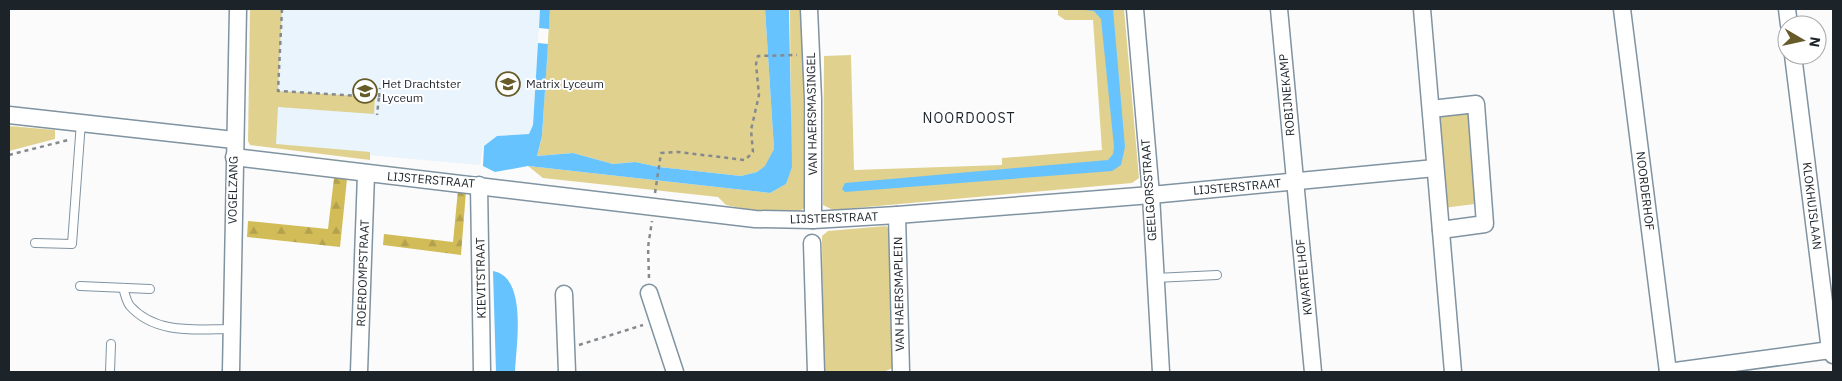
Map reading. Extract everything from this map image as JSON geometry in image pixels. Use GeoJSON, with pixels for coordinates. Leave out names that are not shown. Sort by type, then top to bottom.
{"type":"FeatureCollection","features":[{"type":"Feature","properties":{"kind":"street","name":"VOGELZANG"},"geometry":{"type":"LineString","coordinates":[[231,372],[238,9]]}},
{"type":"Feature","properties":{"kind":"street","name":"VAN HAERSMASINGEL"},"geometry":{"type":"LineString","coordinates":[[809,9],[813,220]]}},
{"type":"Feature","properties":{"kind":"street","name":"GEELGORSSTRAAT"},"geometry":{"type":"LineString","coordinates":[[1135,9],[1151,195],[1160,372]]}},
{"type":"Feature","properties":{"kind":"street","name":"ROBIJNEKAMP"},"geometry":{"type":"LineString","coordinates":[[1279,9],[1294,181]]}},
{"type":"Feature","properties":{"kind":"street"},"geometry":{"type":"LineString","coordinates":[[1422,9],[1453,372]]}},
{"type":"Feature","properties":{"kind":"street","name":"NOORDERHOF"},"geometry":{"type":"LineString","coordinates":[[1622,9],[1668,372]]}},
{"type":"Feature","properties":{"kind":"street","name":"KLOKHUISLAAN"},"geometry":{"type":"LineString","coordinates":[[1794,65],[1832,352]]}},
{"type":"Feature","properties":{"kind":"street"},"geometry":{"type":"LineString","coordinates":[[1431,109],[1476,104],[1485,224],[1441,230]]}},
{"type":"Feature","properties":{"kind":"street"},"geometry":{"type":"LineString","coordinates":[[9,115],[234,140]]}},
{"type":"Feature","properties":{"kind":"street","name":"LIJSTERSTRAAT"},"geometry":{"type":"LineString","coordinates":[[234,157],[366,174],[654,200],[755,218],[813,220],[1151,195],[1435,168]]}},
{"type":"Feature","properties":{"kind":"street","name":"ROERDOMPSTRAAT"},"geometry":{"type":"LineString","coordinates":[[359,372],[366,174]]}},
{"type":"Feature","properties":{"kind":"street","name":"KWARTELHOF"},"geometry":{"type":"LineString","coordinates":[[1294,181],[1313,372]]}},
{"type":"Feature","properties":{"kind":"street","name":"KIEVITSTRAAT"},"geometry":{"type":"LineString","coordinates":[[479,185],[482,372]]}},
{"type":"Feature","properties":{"kind":"street","name":"VAN HAERSMAPLEIN"},"geometry":{"type":"LineString","coordinates":[[897,215],[901,372]]}},
{"type":"Feature","properties":{"kind":"street"},"geometry":{"type":"LineString","coordinates":[[812,243],[816,372]]}},
{"type":"Feature","properties":{"kind":"street"},"geometry":{"type":"LineString","coordinates":[[649,293],[675,372]]}},
{"type":"Feature","properties":{"kind":"street"},"geometry":{"type":"LineString","coordinates":[[564,294],[567,372]]}},
{"type":"Feature","properties":{"kind":"street"},"geometry":{"type":"LineString","coordinates":[[1668,372],[1832,352]]}},
{"type":"Feature","properties":{"kind":"lane"},"geometry":{"type":"LineString","coordinates":[[35,243],[72,244],[75,121]]}},
{"type":"Feature","properties":{"kind":"lane"},"geometry":{"type":"LineString","coordinates":[[1155,278],[1217,274]]}},
{"type":"Feature","properties":{"kind":"lane"},"geometry":{"type":"LineString","coordinates":[[80,286],[150,289]]}},
{"type":"Feature","properties":{"kind":"lane"},"geometry":{"type":"LineString","coordinates":[[123,288],[128,305],[160,325],[173,329],[232,329]]}},
{"type":"Feature","properties":{"kind":"lane"},"geometry":{"type":"LineString","coordinates":[[110,372],[111,344]]}},
{"type":"Feature","properties":{"kind":"path"},"geometry":{"type":"LineString","coordinates":[[282,9],[278,91],[379,97]]}},
{"type":"Feature","properties":{"kind":"path"},"geometry":{"type":"LineString","coordinates":[[649,293],[648,247],[661,154],[678,152],[745,160],[753,152],[751,130],[760,95],[756,64],[758,56],[811,55]]}},
{"type":"Feature","properties":{"kind":"path"},"geometry":{"type":"LineString","coordinates":[[377,115],[380,88]]}},
{"type":"Feature","properties":{"kind":"path"},"geometry":{"type":"LineString","coordinates":[[9,155],[68,140],[75,121]]}},
{"type":"Feature","properties":{"kind":"path"},"geometry":{"type":"LineString","coordinates":[[566,349],[658,320]]}},
{"type":"Feature","properties":{"kind":"shaded area"},"geometry":{"type":"Polygon","coordinates":[[[250,9],[282,9],[278,91],[375,97],[374,114],[278,107],[276,144],[370,152],[370,160],[250,145],[248,141],[250,9]]]}},
{"type":"Feature","properties":{"kind":"shaded area","name":"Het Drachtster Lyceum"},"geometry":{"type":"Polygon","coordinates":[[[252,9],[540,9],[533,125],[529,134],[497,136],[483,146],[480,165],[254,145],[252,9]]]}},
{"type":"Feature","properties":{"kind":"shaded area"},"geometry":{"type":"Polygon","coordinates":[[[550,9],[765,9],[774,149],[766,166],[757,172],[741,176],[659,167],[635,162],[613,164],[573,153],[537,156],[542,136],[550,9]]]}},
{"type":"Feature","properties":{"kind":"shaded area"},"geometry":{"type":"Polygon","coordinates":[[[790,9],[803,9],[804,208],[796,214],[765,213],[726,205],[718,197],[543,178],[528,166],[770,193],[786,184],[791,167],[790,9]]]}},
{"type":"Feature","properties":{"kind":"shaded area"},"geometry":{"type":"Polygon","coordinates":[[[1058,9],[1124,9],[1139,178],[1132,183],[833,210],[823,205],[824,56],[851,55],[854,170],[1002,165],[1002,158],[1102,150],[1093,20],[1065,20],[1058,15],[1058,9]]]}},
{"type":"Feature","properties":{"kind":"shaded area"},"geometry":{"type":"Polygon","coordinates":[[[1468,112],[1475,204],[1443,208],[1437,116],[1468,112]]]}},
{"type":"Feature","properties":{"kind":"shaded area"},"geometry":{"type":"Polygon","coordinates":[[[9,126],[55,130],[55,139],[9,151],[9,126]]]}},
{"type":"Feature","properties":{"kind":"shaded area"},"geometry":{"type":"Polygon","coordinates":[[[886,226],[890,230],[893,368],[883,372],[823,372],[822,236],[828,231],[886,226]]]}},
{"type":"Feature","properties":{"kind":"green space"},"geometry":{"type":"Polygon","coordinates":[[[334,178],[347,179],[340,247],[247,237],[248,221],[328,229],[334,178]]]}},
{"type":"Feature","properties":{"kind":"green space"},"geometry":{"type":"Polygon","coordinates":[[[458,190],[466,191],[461,255],[383,245],[384,234],[453,242],[458,190]]]}},
{"type":"Feature","properties":{"kind":"water"},"geometry":{"type":"Polygon","coordinates":[[[540,9],[550,9],[549,29],[539,28],[540,9]]]}},
{"type":"Feature","properties":{"kind":"water"},"geometry":{"type":"Polygon","coordinates":[[[765,9],[789,9],[792,167],[786,184],[770,193],[528,166],[495,172],[483,166],[484,146],[497,136],[529,134],[533,125],[538,43],[548,44],[542,136],[537,156],[573,153],[613,164],[635,162],[659,167],[741,176],[757,172],[765,166],[774,149],[765,9]]]}},
{"type":"Feature","properties":{"kind":"water"},"geometry":{"type":"Polygon","coordinates":[[[1076,9],[1113,9],[1125,147],[1121,165],[1112,171],[845,192],[842,189],[845,183],[1108,160],[1113,154],[1114,147],[1101,19],[1094,11],[1076,9]]]}},
{"type":"Feature","properties":{"kind":"water"},"geometry":{"type":"Polygon","coordinates":[[[493,271],[504,276],[511,286],[516,299],[518,330],[515,372],[496,372],[493,271]]]}},
{"type":"Feature","properties":{"kind":"place","name":"Matrix Lyceum"},"geometry":{"type":"Point","coordinates":[508,84]}},
{"type":"Feature","properties":{"kind":"place","name":"Het Drachtster Lyceum"},"geometry":{"type":"Point","coordinates":[365,91]}},
{"type":"Feature","properties":{"kind":"district","name":"NOORDOOST"},"geometry":{"type":"Point","coordinates":[969,118]}}]}
